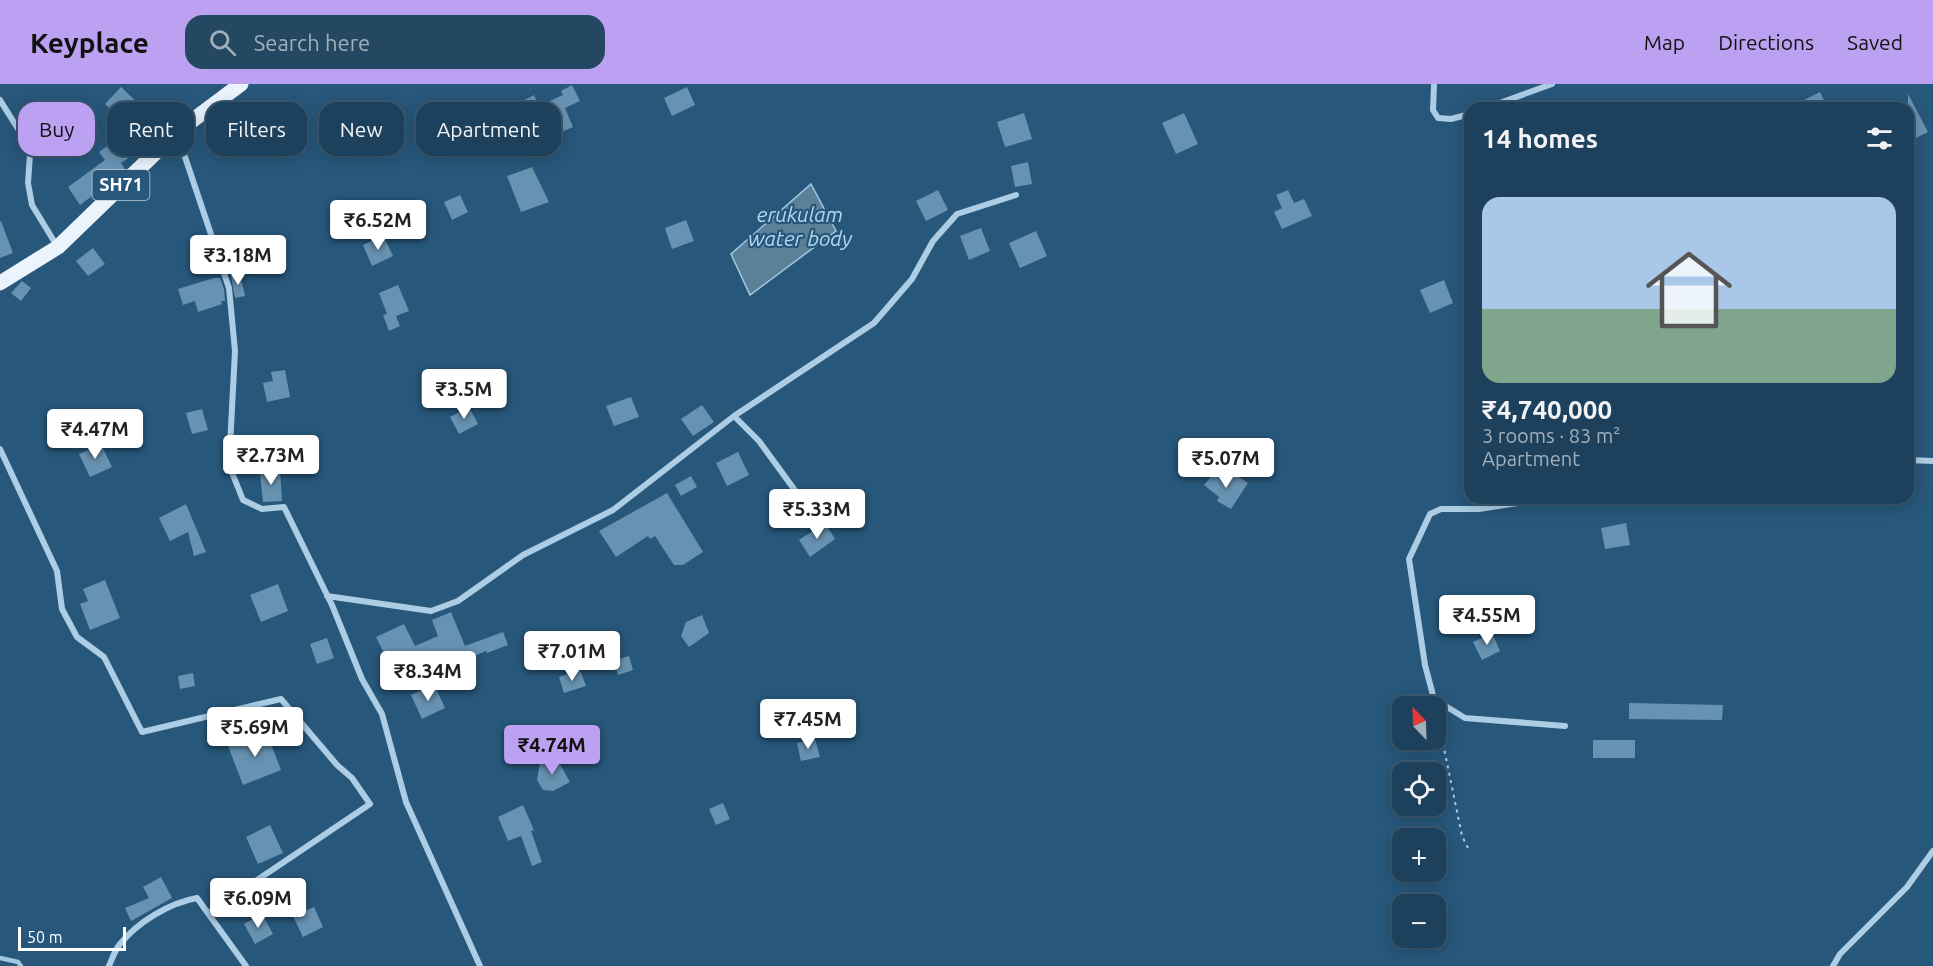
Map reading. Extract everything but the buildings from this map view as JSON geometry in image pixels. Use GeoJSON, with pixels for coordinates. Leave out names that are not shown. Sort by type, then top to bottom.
{"type":"FeatureCollection","features":[{"type":"Feature","properties":{"kind":"main road","name":"SH71"},"geometry":{"type":"LineString","coordinates":[[194,119],[241,84]]}},
{"type":"Feature","properties":{"kind":"main road","name":"SH71"},"geometry":{"type":"LineString","coordinates":[[0,283],[58,247],[152,156]]}},
{"type":"Feature","properties":{"kind":"street"},"geometry":{"type":"LineString","coordinates":[[1434,84],[1433,110],[1438,118],[1451,119],[1464,116]]}},
{"type":"Feature","properties":{"kind":"street"},"geometry":{"type":"LineString","coordinates":[[1502,102],[1552,84]]}},
{"type":"Feature","properties":{"kind":"street"},"geometry":{"type":"LineString","coordinates":[[0,100],[20,132],[30,154],[28,183],[32,205],[58,247]]}},
{"type":"Feature","properties":{"kind":"street"},"geometry":{"type":"LineString","coordinates":[[185,156],[229,288],[235,351],[229,465],[243,500],[262,509],[284,507],[327,596],[362,680],[382,714],[406,802],[426,852],[480,966]]}},
{"type":"Feature","properties":{"kind":"street"},"geometry":{"type":"LineString","coordinates":[[327,596],[430,611],[459,602],[523,555],[613,510],[734,416],[874,323],[912,279],[933,241],[957,214],[1016,195]]}},
{"type":"Feature","properties":{"kind":"street"},"geometry":{"type":"LineString","coordinates":[[734,416],[759,441],[810,511]]}},
{"type":"Feature","properties":{"kind":"street"},"geometry":{"type":"LineString","coordinates":[[0,448],[57,572],[62,609],[77,637],[104,657],[142,732],[281,699],[337,765],[352,778],[370,804],[208,913]]}},
{"type":"Feature","properties":{"kind":"street"},"geometry":{"type":"LineString","coordinates":[[1914,460],[1933,461]]}},
{"type":"Feature","properties":{"kind":"street"},"geometry":{"type":"LineString","coordinates":[[1433,696],[1425,665],[1409,560],[1430,514],[1441,509],[1479,509],[1511,504]]}},
{"type":"Feature","properties":{"kind":"street"},"geometry":{"type":"LineString","coordinates":[[1446,706],[1465,718],[1566,726]]}},
{"type":"Feature","properties":{"kind":"street"},"geometry":{"type":"LineString","coordinates":[[1833,966],[1840,954],[1907,887],[1933,851]]}},
{"type":"Feature","properties":{"kind":"street"},"geometry":{"type":"LineString","coordinates":[[109,966],[119,945],[154,915],[179,901],[197,898],[246,966]]}},
{"type":"Feature","properties":{"kind":"path"},"geometry":{"type":"LineString","coordinates":[[1444,750],[1462,836],[1469,850]]}},
{"type":"Feature","properties":{"kind":"water","name":"erukulam water body"},"geometry":{"type":"Polygon","coordinates":[[[811,184],[836,231],[750,295],[731,254],[811,184]]]}},
{"type":"Feature","properties":{"kind":"waterway"},"geometry":{"type":"LineString","coordinates":[[0,958],[18,962],[21,966]]}}]}
